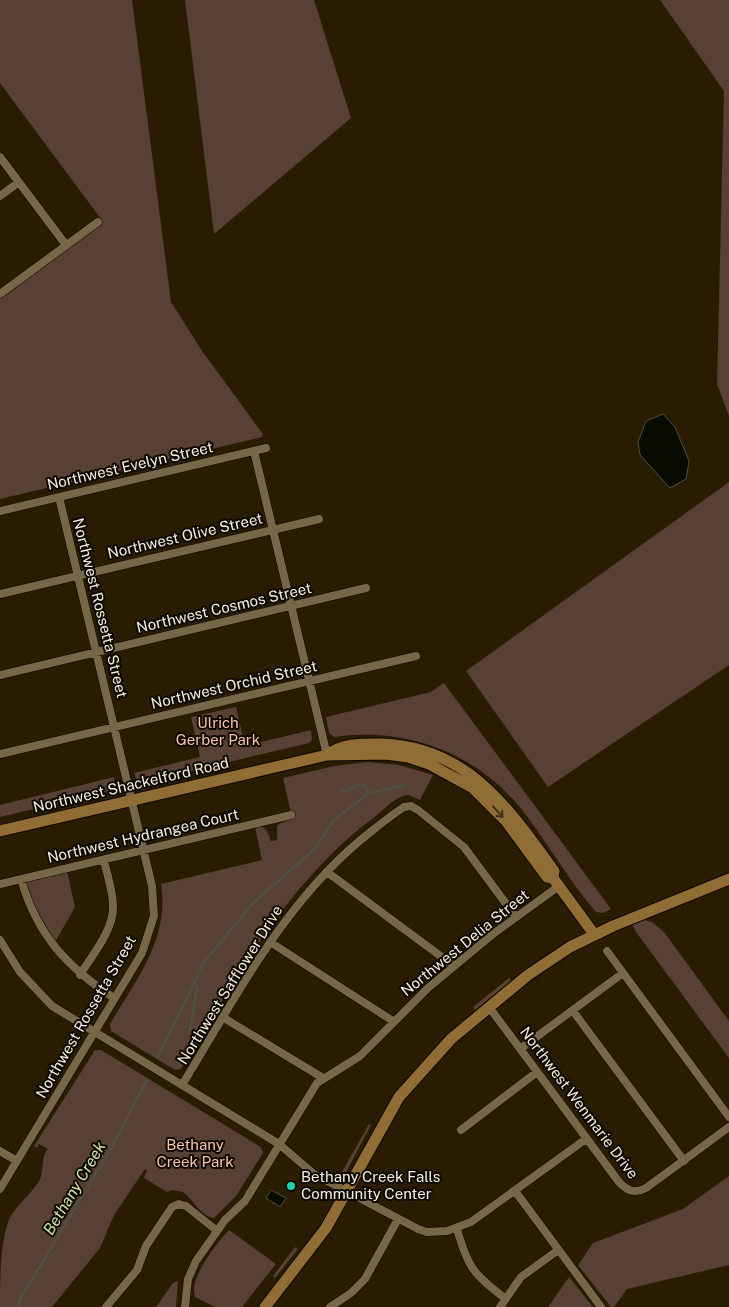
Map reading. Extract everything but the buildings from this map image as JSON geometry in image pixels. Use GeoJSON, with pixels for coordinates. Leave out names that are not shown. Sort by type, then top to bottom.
{"type":"FeatureCollection","features":[{"type":"Feature","properties":{"kind":"street"},"geometry":{"type":"LineString","coordinates":[[0,157],[66,245]]}},
{"type":"Feature","properties":{"kind":"street"},"geometry":{"type":"LineString","coordinates":[[0,196],[19,182]]}},
{"type":"Feature","properties":{"kind":"street"},"geometry":{"type":"LineString","coordinates":[[0,293],[98,222]]}},
{"type":"Feature","properties":{"kind":"street","name":"Northwest Evelyn Street"},"geometry":{"type":"LineString","coordinates":[[0,511],[266,448]]}},
{"type":"Feature","properties":{"kind":"street"},"geometry":{"type":"LineString","coordinates":[[254,451],[327,754]]}},
{"type":"Feature","properties":{"kind":"street","name":"Northwest Rossetta Street"},"geometry":{"type":"LineString","coordinates":[[0,1189],[148,941],[154,916],[152,886],[59,497]]}},
{"type":"Feature","properties":{"kind":"street","name":"Northwest Olive Street"},"geometry":{"type":"LineString","coordinates":[[0,594],[319,519]]}},
{"type":"Feature","properties":{"kind":"street","name":"Northwest Cosmos Street"},"geometry":{"type":"LineString","coordinates":[[0,675],[366,588]]}},
{"type":"Feature","properties":{"kind":"street","name":"Northwest Orchid Street"},"geometry":{"type":"LineString","coordinates":[[0,754],[416,656]]}},
{"type":"Feature","properties":{"kind":"street","name":"Northwest Shackelford Road"},"geometry":{"type":"LineString","coordinates":[[0,831],[327,754],[338,747],[389,745],[412,748],[456,766],[476,779],[505,805],[554,871],[556,882],[594,934]]}},
{"type":"Feature","properties":{"kind":"street","name":"Northwest Safflower Drive"},"geometry":{"type":"LineString","coordinates":[[182,1085],[270,942],[299,903],[358,842],[400,810],[411,806],[464,847],[516,917]]}},
{"type":"Feature","properties":{"kind":"street","name":"Northwest Hydrangea Court"},"geometry":{"type":"LineString","coordinates":[[0,884],[291,815]]}},
{"type":"Feature","properties":{"kind":"street"},"geometry":{"type":"LineString","coordinates":[[80,975],[106,932],[112,914],[112,899],[104,860]]}},
{"type":"Feature","properties":{"kind":"street"},"geometry":{"type":"LineString","coordinates":[[327,872],[454,966]]}},
{"type":"Feature","properties":{"kind":"street"},"geometry":{"type":"LineString","coordinates":[[21,879],[34,915],[46,938],[80,975],[114,998]]}},
{"type":"Feature","properties":{"kind":"street"},"geometry":{"type":"LineString","coordinates":[[265,1307],[318,1240],[348,1191],[379,1130],[404,1090],[441,1049],[489,1007],[542,965],[594,934],[729,879]]}},
{"type":"Feature","properties":{"kind":"street","name":"Northwest Delia Street"},"geometry":{"type":"LineString","coordinates":[[185,1305],[191,1270],[216,1230],[245,1201],[308,1096],[323,1078],[360,1056],[393,1021],[454,966],[516,917],[556,882]]}},
{"type":"Feature","properties":{"kind":"street"},"geometry":{"type":"LineString","coordinates":[[270,942],[393,1021]]}},
{"type":"Feature","properties":{"kind":"street"},"geometry":{"type":"LineString","coordinates":[[1,945],[20,972],[47,1000],[94,1033],[279,1144],[314,1174],[398,1219],[428,1232],[457,1229],[471,1222],[586,1139]]}},
{"type":"Feature","properties":{"kind":"street"},"geometry":{"type":"LineString","coordinates":[[607,950],[729,1117]]}},
{"type":"Feature","properties":{"kind":"street"},"geometry":{"type":"LineString","coordinates":[[520,1049],[623,973]]}},
{"type":"Feature","properties":{"kind":"street","name":"Northwest Wenmarie Drive"},"geometry":{"type":"LineString","coordinates":[[489,1007],[586,1139],[619,1182],[628,1190],[634,1192],[646,1188],[729,1127]]}},
{"type":"Feature","properties":{"kind":"street"},"geometry":{"type":"LineString","coordinates":[[573,1011],[684,1160]]}},
{"type":"Feature","properties":{"kind":"street"},"geometry":{"type":"LineString","coordinates":[[224,1018],[323,1078]]}},
{"type":"Feature","properties":{"kind":"street"},"geometry":{"type":"LineString","coordinates":[[461,1130],[537,1072]]}},
{"type":"Feature","properties":{"kind":"street"},"geometry":{"type":"LineString","coordinates":[[0,1151],[17,1161]]}},
{"type":"Feature","properties":{"kind":"street"},"geometry":{"type":"LineString","coordinates":[[514,1191],[557,1251],[601,1307]]}},
{"type":"Feature","properties":{"kind":"street"},"geometry":{"type":"LineString","coordinates":[[106,1307],[137,1270],[146,1246],[172,1207],[178,1204],[186,1206],[216,1230]]}},
{"type":"Feature","properties":{"kind":"street"},"geometry":{"type":"LineString","coordinates":[[332,1307],[365,1279],[398,1219]]}},
{"type":"Feature","properties":{"kind":"street"},"geometry":{"type":"LineString","coordinates":[[457,1229],[463,1251],[473,1271],[506,1299]]}},
{"type":"Feature","properties":{"kind":"street"},"geometry":{"type":"LineString","coordinates":[[500,1307],[526,1272],[557,1251]]}},
{"type":"Feature","properties":{"kind":"street"},"geometry":{"type":"LineString","coordinates":[[185,1305],[194,1307]]}},
{"type":"Feature","properties":{"kind":"green space"},"geometry":{"type":"Polygon","coordinates":[[[0,0],[132,0],[171,302],[202,351],[263,434],[262,437],[0,499],[0,293],[101,219],[0,83],[0,0]]]}},
{"type":"Feature","properties":{"kind":"green space"},"geometry":{"type":"Polygon","coordinates":[[[185,0],[314,0],[351,118],[214,234],[185,0]]]}},
{"type":"Feature","properties":{"kind":"green space"},"geometry":{"type":"Polygon","coordinates":[[[660,0],[729,0],[729,416],[717,384],[724,91],[660,0]]]}},
{"type":"Feature","properties":{"kind":"green space"},"geometry":{"type":"Polygon","coordinates":[[[729,482],[729,665],[548,787],[466,671],[729,482]]]}},
{"type":"Feature","properties":{"kind":"green space"},"geometry":{"type":"Polygon","coordinates":[[[444,683],[611,909],[603,913],[596,912],[518,805],[500,786],[480,770],[458,757],[435,747],[411,740],[386,736],[334,737],[329,733],[326,717],[431,692],[444,683]]]}},
{"type":"Feature","properties":{"kind":"green space","name":"Ulrich Gerber Park"},"geometry":{"type":"Polygon","coordinates":[[[236,707],[245,746],[311,730],[312,740],[309,743],[141,783],[137,781],[134,773],[200,757],[191,717],[236,707]]]}},
{"type":"Feature","properties":{"kind":"green space"},"geometry":{"type":"Polygon","coordinates":[[[367,762],[399,765],[433,775],[420,800],[408,795],[391,803],[345,841],[317,869],[291,900],[244,965],[181,1069],[175,1070],[111,1031],[110,1024],[140,975],[156,940],[162,904],[161,884],[262,860],[255,827],[264,828],[268,832],[271,841],[277,840],[277,825],[292,818],[283,778],[334,766],[367,762]]]}},
{"type":"Feature","properties":{"kind":"green space"},"geometry":{"type":"Polygon","coordinates":[[[114,777],[115,786],[113,790],[0,817],[0,805],[114,777]]]}},
{"type":"Feature","properties":{"kind":"green space"},"geometry":{"type":"Polygon","coordinates":[[[67,871],[75,907],[54,944],[44,931],[25,885],[28,881],[67,871]]]}},
{"type":"Feature","properties":{"kind":"green space"},"geometry":{"type":"Polygon","coordinates":[[[644,920],[652,922],[664,932],[729,1021],[729,1058],[636,932],[632,924],[644,920]]]}},
{"type":"Feature","properties":{"kind":"green space"},"geometry":{"type":"Polygon","coordinates":[[[509,978],[511,981],[475,1010],[473,1007],[509,978]]]}},
{"type":"Feature","properties":{"kind":"green space","name":"Bethany Creek Park"},"geometry":{"type":"Polygon","coordinates":[[[95,1050],[101,1050],[261,1147],[263,1153],[236,1196],[214,1218],[201,1211],[183,1192],[172,1190],[167,1192],[144,1178],[147,1170],[145,1169],[114,1215],[100,1248],[52,1307],[0,1307],[1,1260],[4,1237],[10,1217],[39,1181],[44,1156],[48,1149],[39,1144],[37,1148],[34,1146],[95,1050]]]}},
{"type":"Feature","properties":{"kind":"green space"},"geometry":{"type":"Polygon","coordinates":[[[369,1124],[371,1125],[345,1174],[342,1172],[369,1124]]]}},
{"type":"Feature","properties":{"kind":"green space"},"geometry":{"type":"Polygon","coordinates":[[[729,1176],[729,1265],[627,1289],[614,1307],[611,1307],[578,1265],[593,1243],[683,1209],[729,1176]]]}},
{"type":"Feature","properties":{"kind":"green space"},"geometry":{"type":"Polygon","coordinates":[[[229,1230],[276,1264],[242,1307],[215,1307],[195,1297],[194,1289],[205,1261],[229,1230]]]}},
{"type":"Feature","properties":{"kind":"green space"},"geometry":{"type":"Polygon","coordinates":[[[295,1247],[298,1249],[275,1278],[273,1276],[295,1247]]]}},
{"type":"Feature","properties":{"kind":"green space"},"geometry":{"type":"Polygon","coordinates":[[[569,1277],[593,1307],[548,1307],[569,1277]]]}},
{"type":"Feature","properties":{"kind":"green space"},"geometry":{"type":"Polygon","coordinates":[[[178,1281],[176,1307],[156,1307],[173,1283],[178,1281]]]}},
{"type":"Feature","properties":{"kind":"shaded area"},"geometry":{"type":"Polygon","coordinates":[[[663,414],[675,427],[689,461],[686,479],[670,488],[640,455],[638,442],[646,421],[663,414]]]}},
{"type":"Feature","properties":{"kind":"shaded area"},"geometry":{"type":"Polygon","coordinates":[[[271,1190],[286,1198],[280,1207],[266,1198],[271,1190]]]}},
{"type":"Feature","properties":{"kind":"waterway"},"geometry":{"type":"LineString","coordinates":[[341,790],[346,792],[356,785],[365,785],[367,793]]}},
{"type":"Feature","properties":{"kind":"waterway","name":"Bethany Creek"},"geometry":{"type":"LineString","coordinates":[[158,1057],[204,962],[254,902],[314,850],[334,820],[369,793],[405,785]]}},
{"type":"Feature","properties":{"kind":"waterway"},"geometry":{"type":"LineString","coordinates":[[190,1030],[197,986],[194,983]]}},
{"type":"Feature","properties":{"kind":"waterway","name":"Bethany Creek"},"geometry":{"type":"LineString","coordinates":[[18,1307],[22,1296],[109,1152],[147,1080]]}},
{"type":"Feature","properties":{"kind":"place","name":"Bethany Creek Falls Community Center"},"geometry":{"type":"Point","coordinates":[291,1186]}}]}
